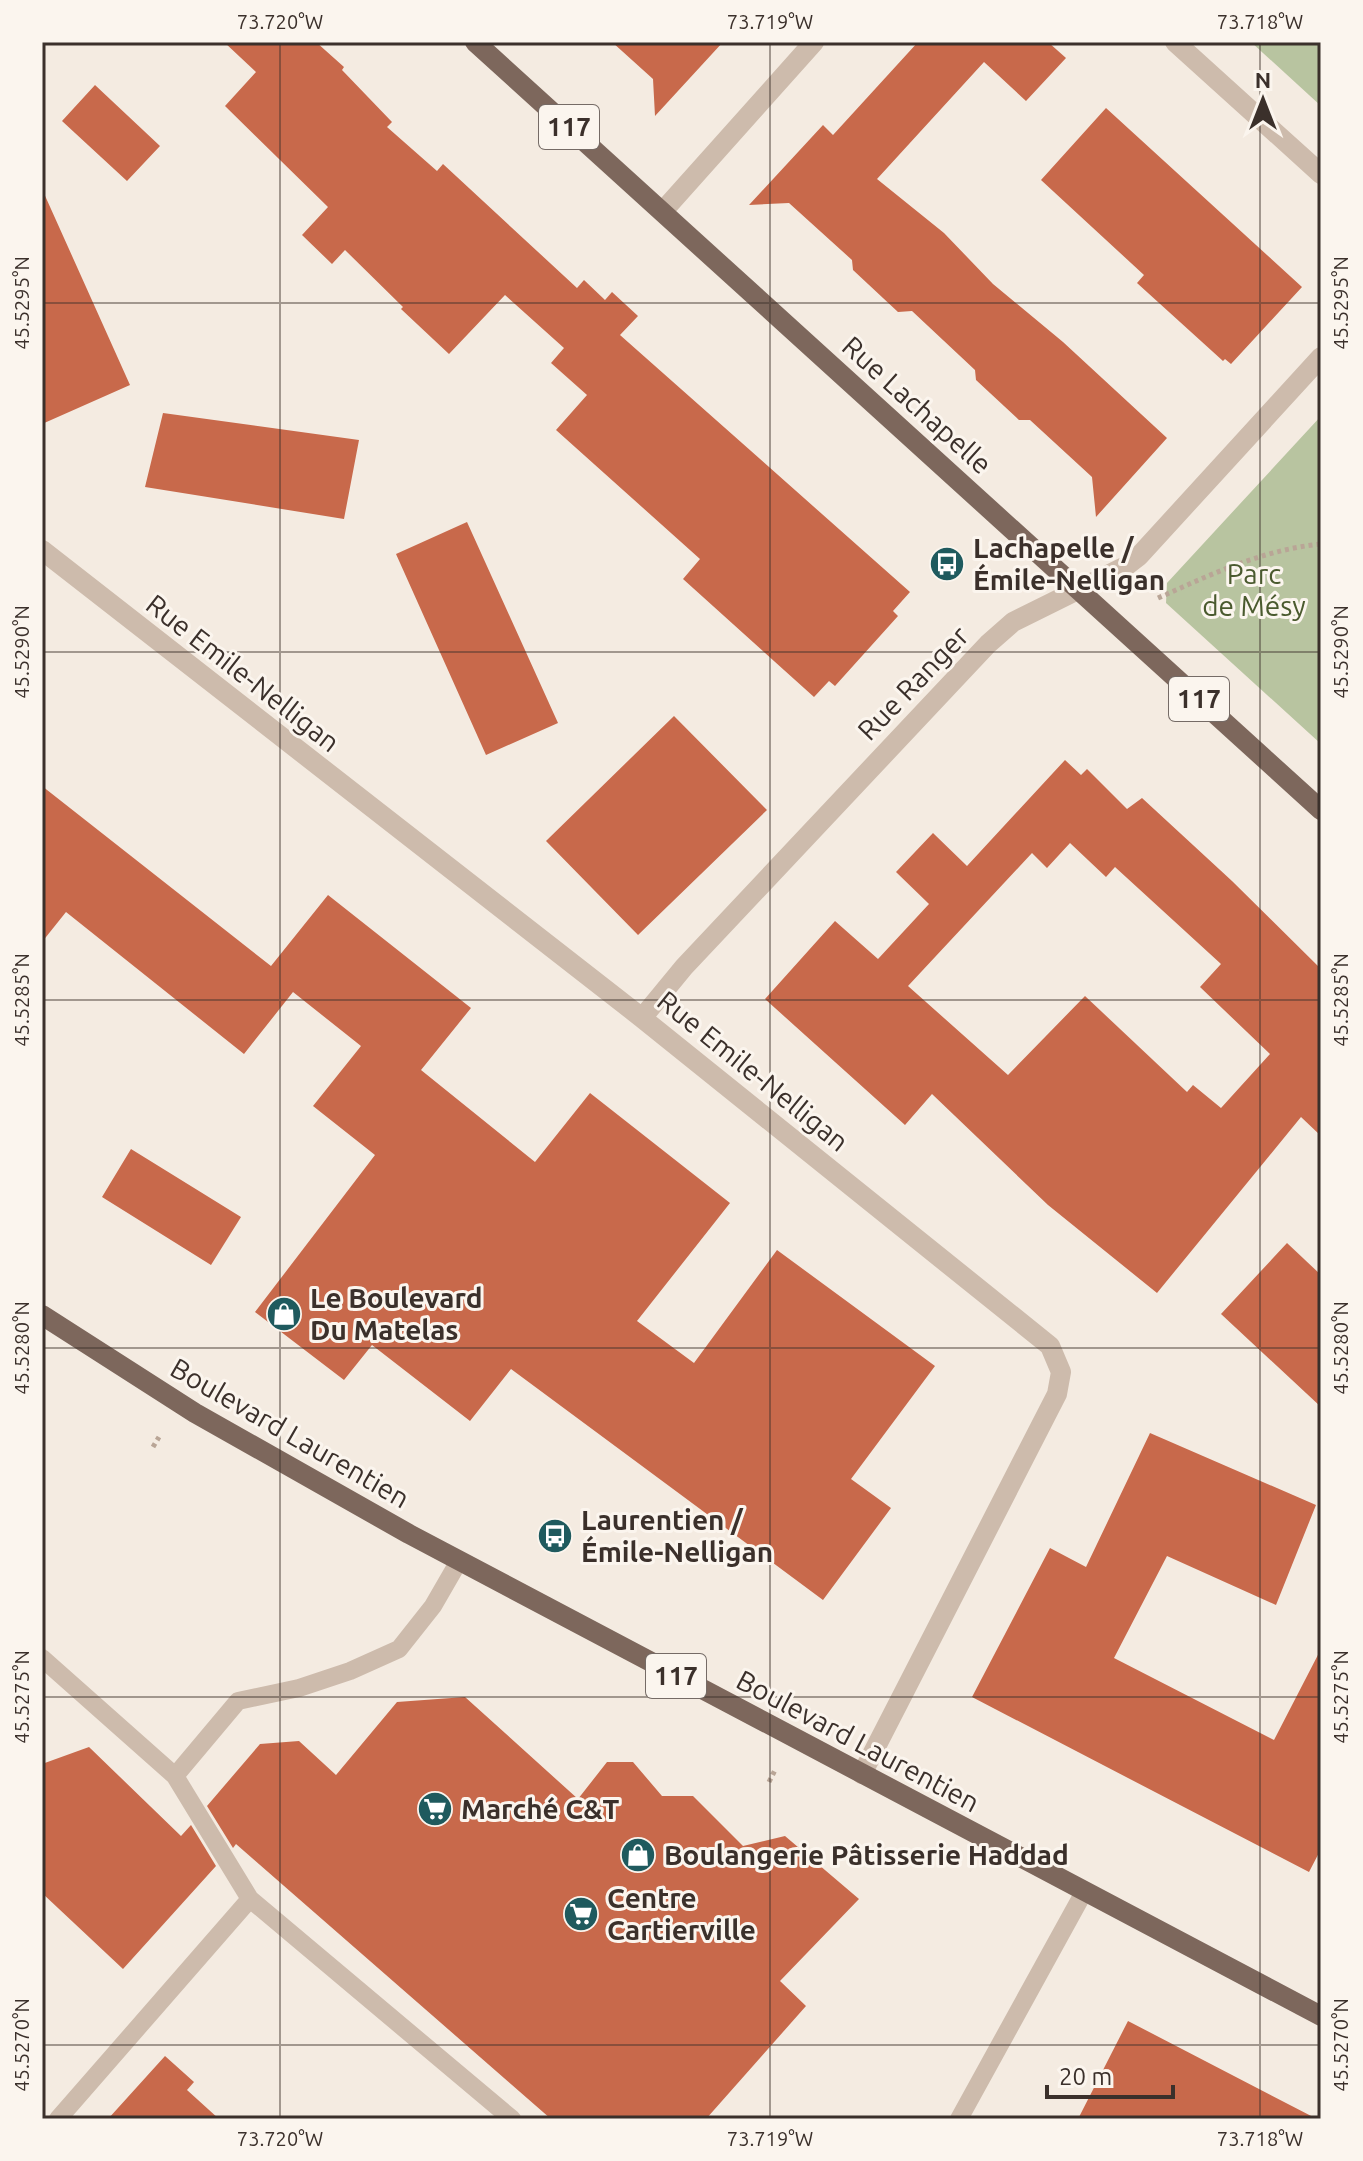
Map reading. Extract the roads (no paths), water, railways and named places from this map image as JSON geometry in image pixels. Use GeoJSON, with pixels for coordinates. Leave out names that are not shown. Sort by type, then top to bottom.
{"type":"FeatureCollection","features":[{"type":"Feature","properties":{"kind":"main road","name":"Rue Lachapelle"},"geometry":{"type":"LineString","coordinates":[[475,42],[1321,810]]}},
{"type":"Feature","properties":{"kind":"main road","name":"Boulevard Laurentien"},"geometry":{"type":"LineString","coordinates":[[42,1315],[195,1413],[459,1561],[1321,2016]]}},
{"type":"Feature","properties":{"kind":"street"},"geometry":{"type":"LineString","coordinates":[[663,211],[814,42]]}},
{"type":"Feature","properties":{"kind":"street"},"geometry":{"type":"LineString","coordinates":[[1175,42],[1321,174]]}},
{"type":"Feature","properties":{"kind":"street","name":"Rue Ranger"},"geometry":{"type":"LineString","coordinates":[[642,1018],[716,933],[988,644],[1013,622],[1126,566],[1139,556],[1321,357]]}},
{"type":"Feature","properties":{"kind":"street","name":"Rue Emile-Nelligan"},"geometry":{"type":"LineString","coordinates":[[42,550],[642,1018],[1050,1346],[1059,1363],[1059,1386],[1047,1417],[862,1774]]}},
{"type":"Feature","properties":{"kind":"lane"},"geometry":{"type":"LineString","coordinates":[[175,1776],[238,1701],[299,1688],[350,1671],[399,1649],[433,1606],[459,1561]]}},
{"type":"Feature","properties":{"kind":"lane"},"geometry":{"type":"LineString","coordinates":[[42,1658],[175,1776],[250,1899],[512,2119]]}},
{"type":"Feature","properties":{"kind":"lane"},"geometry":{"type":"LineString","coordinates":[[959,2119],[1084,1892]]}},
{"type":"Feature","properties":{"kind":"lane"},"geometry":{"type":"LineString","coordinates":[[58,2119],[250,1899]]}},
{"type":"Feature","properties":{"kind":"place","name":"Lachapelle / Émile-Nelligan"},"geometry":{"type":"Point","coordinates":[947,564]}},
{"type":"Feature","properties":{"kind":"place","name":"Le Boulevard Du Matelas"},"geometry":{"type":"Point","coordinates":[284,1314]}},
{"type":"Feature","properties":{"kind":"place","name":"Laurentien / Émile-Nelligan"},"geometry":{"type":"Point","coordinates":[555,1536]}},
{"type":"Feature","properties":{"kind":"place","name":"Marché C&T"},"geometry":{"type":"Point","coordinates":[435,1809]}},
{"type":"Feature","properties":{"kind":"place","name":"Boulangerie Pâtisserie Haddad"},"geometry":{"type":"Point","coordinates":[638,1855]}},
{"type":"Feature","properties":{"kind":"place","name":"Centre Cartierville"},"geometry":{"type":"Point","coordinates":[581,1914]}},
{"type":"Feature","properties":{"kind":"park label","name":"Parc de Mésy"},"geometry":{"type":"Point","coordinates":[1254,590]}}]}
